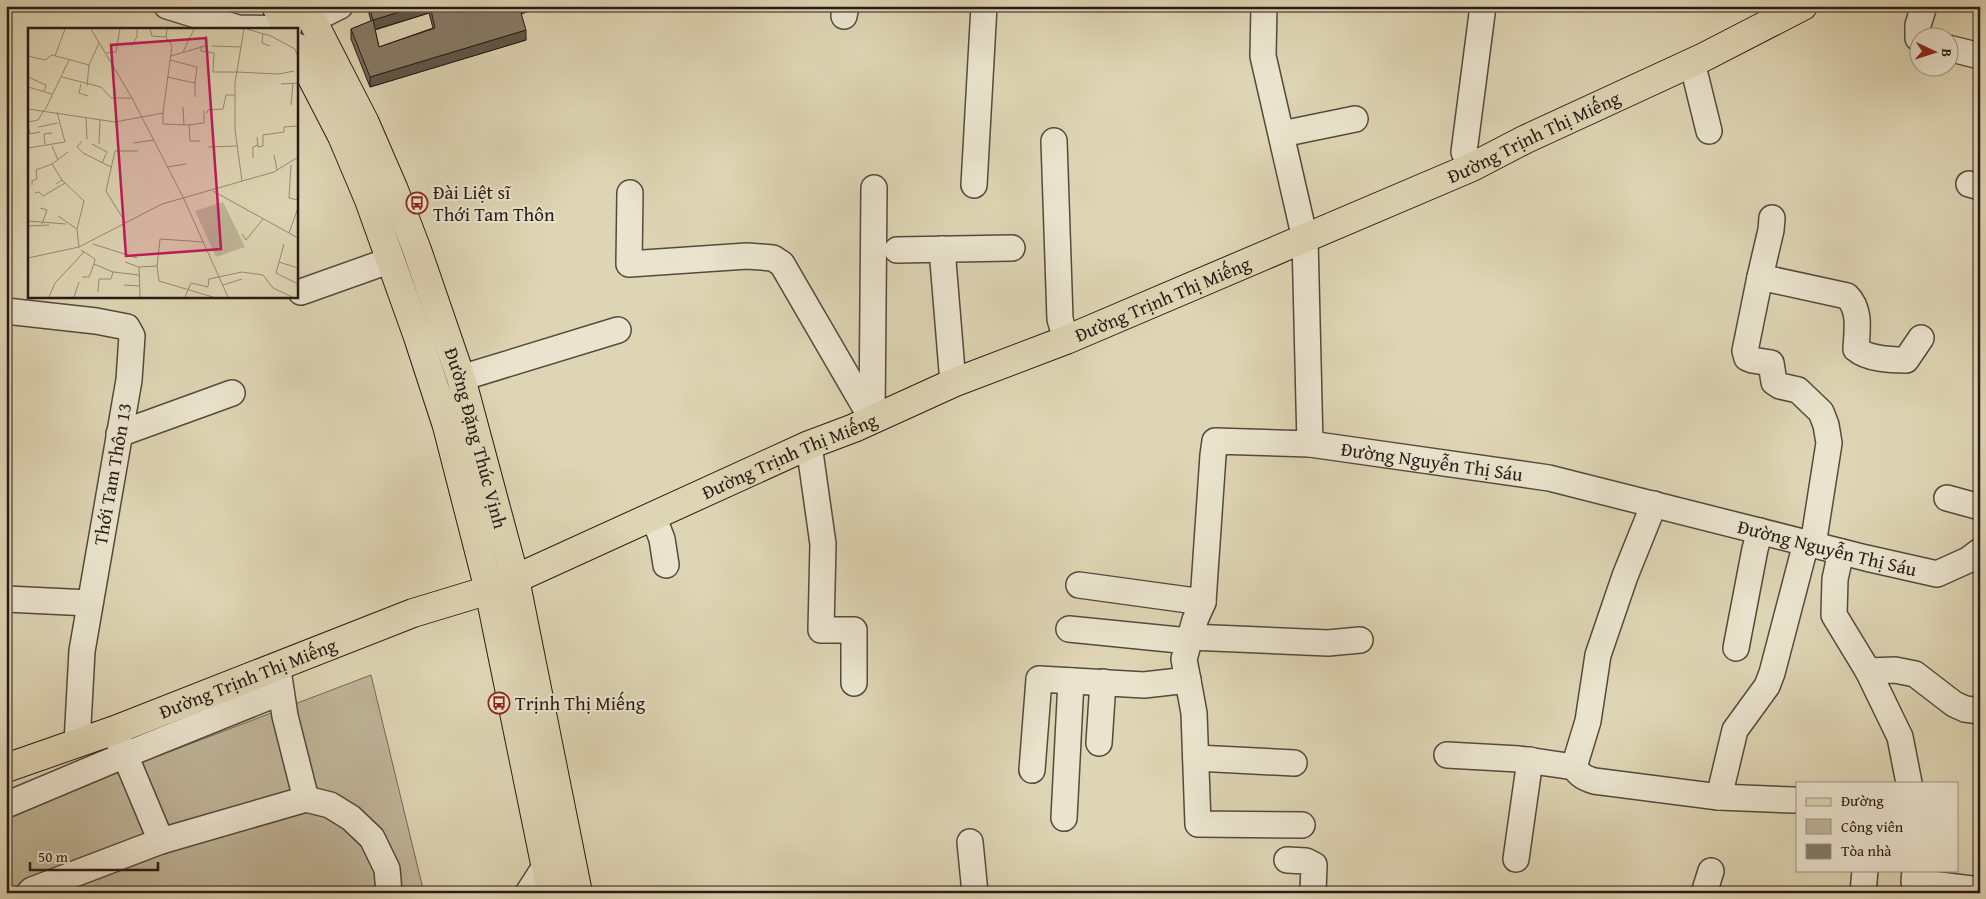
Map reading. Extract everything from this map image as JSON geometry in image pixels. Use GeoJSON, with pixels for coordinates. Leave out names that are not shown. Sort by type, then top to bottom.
{"type":"FeatureCollection","features":[{"type":"Feature","properties":{"kind":"main road","name":"Đường Đặng Thúc Vịnh"},"geometry":{"type":"LineString","coordinates":[[276,6],[298,21],[364,123],[394,190],[417,250],[461,378],[515,579],[578,893]]}},
{"type":"Feature","properties":{"kind":"main road","name":"Đường Trịnh Thị Miếng"},"geometry":{"type":"LineString","coordinates":[[6,768],[115,730],[413,613],[489,590],[515,579],[809,445],[953,384],[1066,340],[1472,167],[1524,140],[1692,62],[1803,6]]}},
{"type":"Feature","properties":{"kind":"main road","name":"Đường Đặng Thúc Vịnh"},"geometry":{"type":"LineString","coordinates":[[298,51],[342,136],[369,200],[418,337],[447,426],[489,590],[551,893]]}},
{"type":"Feature","properties":{"kind":"street"},"geometry":{"type":"LineString","coordinates":[[181,16],[238,28],[298,21],[340,6]]}},
{"type":"Feature","properties":{"kind":"street"},"geometry":{"type":"LineString","coordinates":[[974,185],[984,6]]}},
{"type":"Feature","properties":{"kind":"street"},"geometry":{"type":"LineString","coordinates":[[1264,6],[1264,56],[1305,239],[1310,444]]}},
{"type":"Feature","properties":{"kind":"street"},"geometry":{"type":"LineString","coordinates":[[1472,167],[1464,152],[1483,6]]}},
{"type":"Feature","properties":{"kind":"street"},"geometry":{"type":"LineString","coordinates":[[1918,28],[1924,6]]}},
{"type":"Feature","properties":{"kind":"street"},"geometry":{"type":"LineString","coordinates":[[1958,50],[1980,56]]}},
{"type":"Feature","properties":{"kind":"street"},"geometry":{"type":"LineString","coordinates":[[1692,62],[1709,131]]}},
{"type":"Feature","properties":{"kind":"street"},"geometry":{"type":"LineString","coordinates":[[1282,134],[1355,119]]}},
{"type":"Feature","properties":{"kind":"street"},"geometry":{"type":"LineString","coordinates":[[1054,141],[1060,319],[1066,340]]}},
{"type":"Feature","properties":{"kind":"street"},"geometry":{"type":"LineString","coordinates":[[872,419],[874,188]]}},
{"type":"Feature","properties":{"kind":"street"},"geometry":{"type":"LineString","coordinates":[[630,193],[629,264],[747,256],[773,258],[782,264],[872,419]]}},
{"type":"Feature","properties":{"kind":"street"},"geometry":{"type":"LineString","coordinates":[[1719,797],[1735,730],[1767,686],[1772,672],[1810,544],[1829,443],[1826,425],[1821,412],[1798,390],[1780,386],[1774,382],[1771,363],[1747,358],[1745,351],[1772,218]]}},
{"type":"Feature","properties":{"kind":"street"},"geometry":{"type":"LineString","coordinates":[[897,250],[1012,248]]}},
{"type":"Feature","properties":{"kind":"street"},"geometry":{"type":"LineString","coordinates":[[942,249],[953,384]]}},
{"type":"Feature","properties":{"kind":"street"},"geometry":{"type":"LineString","coordinates":[[301,292],[391,260]]}},
{"type":"Feature","properties":{"kind":"street"},"geometry":{"type":"LineString","coordinates":[[1760,277],[1847,296],[1853,302],[1856,310],[1858,320],[1856,349],[1861,353],[1887,359],[1906,360],[1921,338]]}},
{"type":"Feature","properties":{"kind":"street","name":"Thới Tam Thôn 13"},"geometry":{"type":"LineString","coordinates":[[6,311],[96,321],[127,327],[132,336],[129,380],[82,651],[77,744]]}},
{"type":"Feature","properties":{"kind":"street"},"geometry":{"type":"LineString","coordinates":[[461,378],[618,330]]}},
{"type":"Feature","properties":{"kind":"street"},"geometry":{"type":"LineString","coordinates":[[119,434],[232,393]]}},
{"type":"Feature","properties":{"kind":"street","name":"Đường Nguyễn Thị Sáu"},"geometry":{"type":"LineString","coordinates":[[1203,602],[1213,455],[1216,441],[1310,444],[1549,478],[1841,552],[1937,574],[1968,560],[1980,551]]}},
{"type":"Feature","properties":{"kind":"street"},"geometry":{"type":"LineString","coordinates":[[809,445],[823,544],[821,630],[854,630],[854,683]]}},
{"type":"Feature","properties":{"kind":"street"},"geometry":{"type":"LineString","coordinates":[[1948,498],[1980,507]]}},
{"type":"Feature","properties":{"kind":"street"},"geometry":{"type":"LineString","coordinates":[[1654,504],[1625,576],[1598,655],[1588,721],[1574,767],[1578,774],[1585,779],[1594,781],[1719,797],[1794,800]]}},
{"type":"Feature","properties":{"kind":"street"},"geometry":{"type":"LineString","coordinates":[[653,516],[662,539],[666,565]]}},
{"type":"Feature","properties":{"kind":"street"},"geometry":{"type":"LineString","coordinates":[[1736,648],[1760,531]]}},
{"type":"Feature","properties":{"kind":"street"},"geometry":{"type":"LineString","coordinates":[[1841,552],[1835,579],[1834,615],[1868,671],[1900,737],[1910,782]]}},
{"type":"Feature","properties":{"kind":"street"},"geometry":{"type":"LineString","coordinates":[[1079,584],[1203,602],[1184,659],[1194,713],[1198,824],[1302,825]]}},
{"type":"Feature","properties":{"kind":"street"},"geometry":{"type":"LineString","coordinates":[[6,599],[90,603]]}},
{"type":"Feature","properties":{"kind":"street"},"geometry":{"type":"LineString","coordinates":[[1069,629],[1190,639],[1328,643],[1360,640]]}},
{"type":"Feature","properties":{"kind":"street"},"geometry":{"type":"LineString","coordinates":[[277,665],[281,692],[306,799]]}},
{"type":"Feature","properties":{"kind":"street"},"geometry":{"type":"LineString","coordinates":[[1868,671],[1895,670],[1915,674],[1954,704],[1964,709],[1980,711]]}},
{"type":"Feature","properties":{"kind":"street"},"geometry":{"type":"LineString","coordinates":[[1032,770],[1039,679],[1144,685],[1188,680]]}},
{"type":"Feature","properties":{"kind":"street"},"geometry":{"type":"LineString","coordinates":[[1064,818],[1071,680]]}},
{"type":"Feature","properties":{"kind":"street"},"geometry":{"type":"LineString","coordinates":[[1099,743],[1102,682]]}},
{"type":"Feature","properties":{"kind":"street"},"geometry":{"type":"LineString","coordinates":[[6,805],[281,692]]}},
{"type":"Feature","properties":{"kind":"street"},"geometry":{"type":"LineString","coordinates":[[115,730],[161,841]]}},
{"type":"Feature","properties":{"kind":"street"},"geometry":{"type":"LineString","coordinates":[[1448,755],[1530,760],[1574,767]]}},
{"type":"Feature","properties":{"kind":"street"},"geometry":{"type":"LineString","coordinates":[[1196,758],[1294,763]]}},
{"type":"Feature","properties":{"kind":"street"},"geometry":{"type":"LineString","coordinates":[[1516,859],[1530,760]]}},
{"type":"Feature","properties":{"kind":"street"},"geometry":{"type":"LineString","coordinates":[[29,893],[32,890],[161,841],[306,799],[330,805],[351,818],[372,838],[387,869],[389,893]]}},
{"type":"Feature","properties":{"kind":"street"},"geometry":{"type":"LineString","coordinates":[[970,842],[975,893]]}},
{"type":"Feature","properties":{"kind":"street"},"geometry":{"type":"LineString","coordinates":[[1287,860],[1306,861],[1314,865],[1313,893]]}},
{"type":"Feature","properties":{"kind":"street"},"geometry":{"type":"LineString","coordinates":[[528,893],[546,865]]}},
{"type":"Feature","properties":{"kind":"street"},"geometry":{"type":"LineString","coordinates":[[1863,893],[1865,872]]}},
{"type":"Feature","properties":{"kind":"street"},"geometry":{"type":"LineString","coordinates":[[1915,872],[1914,882],[1980,890]]}},
{"type":"Feature","properties":{"kind":"green space"},"geometry":{"type":"Polygon","coordinates":[[[371,675],[424,893],[6,893],[6,814],[371,675]]]}},
{"type":"Feature","properties":{"kind":"building"},"geometry":{"type":"Polygon","coordinates":[[[369,6],[419,6],[373,20],[369,6]]]}},
{"type":"Feature","properties":{"kind":"building"},"geometry":{"type":"Polygon","coordinates":[[[430,6],[519,6],[526,30],[370,77],[351,29],[373,20],[379,47],[435,28],[430,6]]]}},
{"type":"Feature","properties":{"kind":"place","name":"Đài Liệt sĩ Thới Tam Thôn"},"geometry":{"type":"Point","coordinates":[417,203]}},
{"type":"Feature","properties":{"kind":"place","name":"Trịnh Thị Miếng"},"geometry":{"type":"Point","coordinates":[499,703]}}]}
